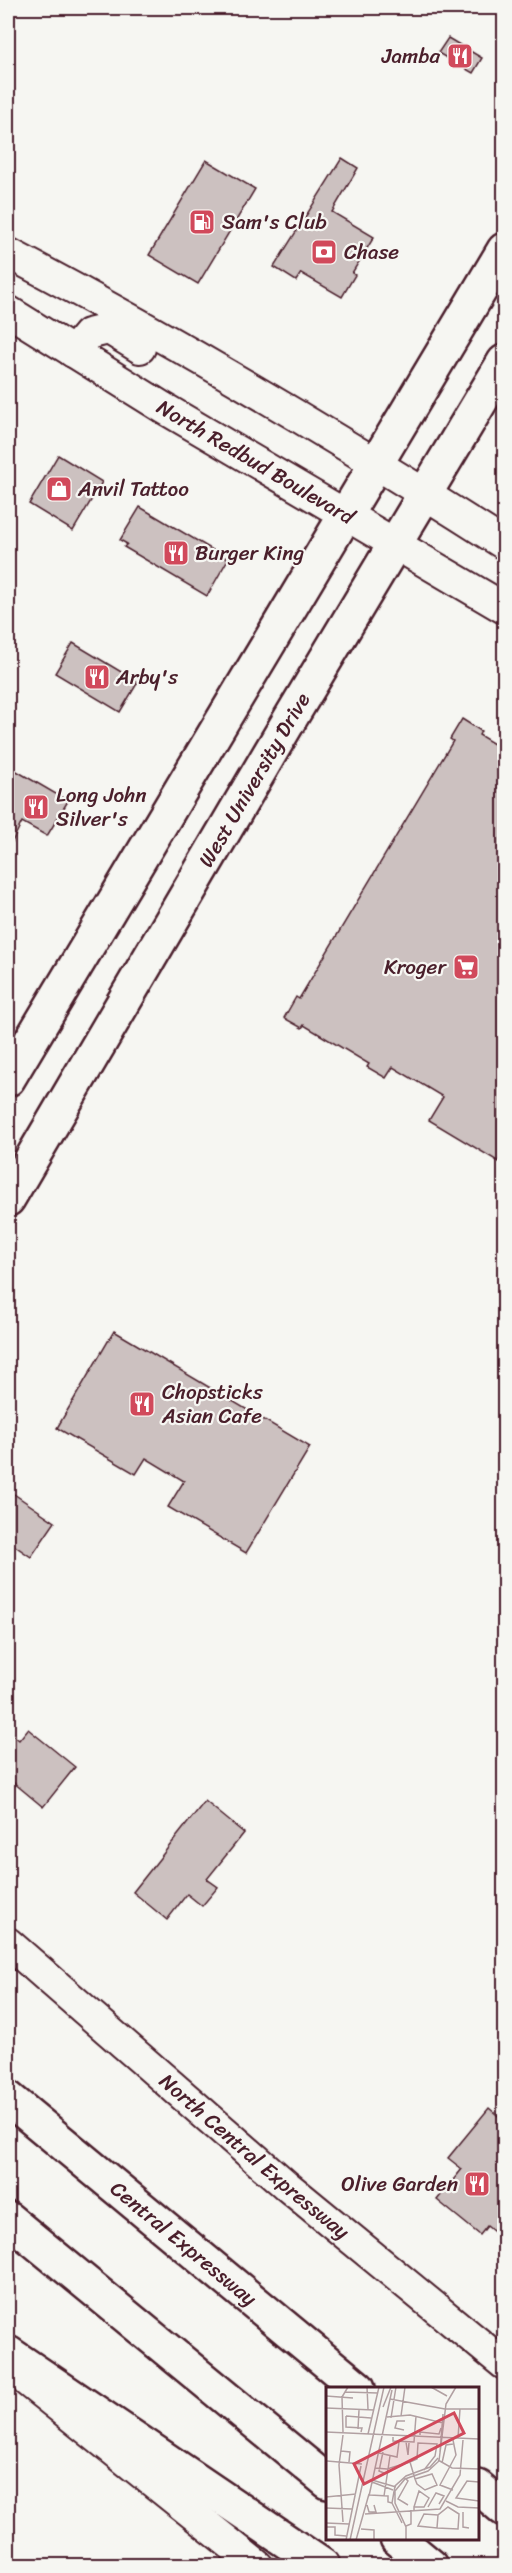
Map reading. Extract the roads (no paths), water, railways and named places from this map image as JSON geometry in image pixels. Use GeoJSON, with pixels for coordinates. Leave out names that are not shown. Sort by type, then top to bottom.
{"type":"FeatureCollection","features":[{"type":"Feature","properties":{"kind":"highway"},"geometry":{"type":"LineString","coordinates":[[8,1079],[504,250]]}},
{"type":"Feature","properties":{"kind":"highway","name":"West University Drive"},"geometry":{"type":"LineString","coordinates":[[8,1199],[504,362]]}},
{"type":"Feature","properties":{"kind":"highway","name":"Central Expressway"},"geometry":{"type":"LineString","coordinates":[[8,2098],[357,2387]]}},
{"type":"Feature","properties":{"kind":"highway"},"geometry":{"type":"LineString","coordinates":[[8,2219],[326,2481]]}},
{"type":"Feature","properties":{"kind":"highway"},"geometry":{"type":"LineString","coordinates":[[8,2353],[323,2565]]}},
{"type":"Feature","properties":{"kind":"highway"},"geometry":{"type":"LineString","coordinates":[[479,2489],[504,2510]]}},
{"type":"Feature","properties":{"kind":"highway"},"geometry":{"type":"LineString","coordinates":[[400,2540],[431,2565]]}},
{"type":"Feature","properties":{"kind":"street"},"geometry":{"type":"LineString","coordinates":[[8,253],[78,290],[249,388],[376,463],[504,544]]}},
{"type":"Feature","properties":{"kind":"street","name":"North Redbud Boulevard"},"geometry":{"type":"LineString","coordinates":[[8,311],[162,407],[504,608]]}},
{"type":"Feature","properties":{"kind":"street"},"geometry":{"type":"LineString","coordinates":[[74,352],[87,334],[109,329],[181,372],[249,388]]}},
{"type":"Feature","properties":{"kind":"street","name":"North Central Expressway"},"geometry":{"type":"LineString","coordinates":[[8,1943],[287,2186],[504,2364]]}},
{"type":"Feature","properties":{"kind":"street"},"geometry":{"type":"LineString","coordinates":[[8,2365],[258,2565]]}},
{"type":"Feature","properties":{"kind":"place","name":"Jamba"},"geometry":{"type":"Point","coordinates":[460,56]}},
{"type":"Feature","properties":{"kind":"place","name":"Sam's Club"},"geometry":{"type":"Point","coordinates":[202,222]}},
{"type":"Feature","properties":{"kind":"place","name":"Chase"},"geometry":{"type":"Point","coordinates":[324,252]}},
{"type":"Feature","properties":{"kind":"place","name":"Anvil Tattoo"},"geometry":{"type":"Point","coordinates":[59,489]}},
{"type":"Feature","properties":{"kind":"place","name":"Burger King"},"geometry":{"type":"Point","coordinates":[176,553]}},
{"type":"Feature","properties":{"kind":"place","name":"Arby's"},"geometry":{"type":"Point","coordinates":[97,677]}},
{"type":"Feature","properties":{"kind":"place","name":"Long John Silver's"},"geometry":{"type":"Point","coordinates":[36,807]}},
{"type":"Feature","properties":{"kind":"place","name":"Kroger"},"geometry":{"type":"Point","coordinates":[466,967]}},
{"type":"Feature","properties":{"kind":"place","name":"Chopsticks Asian Cafe"},"geometry":{"type":"Point","coordinates":[142,1404]}},
{"type":"Feature","properties":{"kind":"place","name":"Olive Garden"},"geometry":{"type":"Point","coordinates":[477,2184]}}]}
